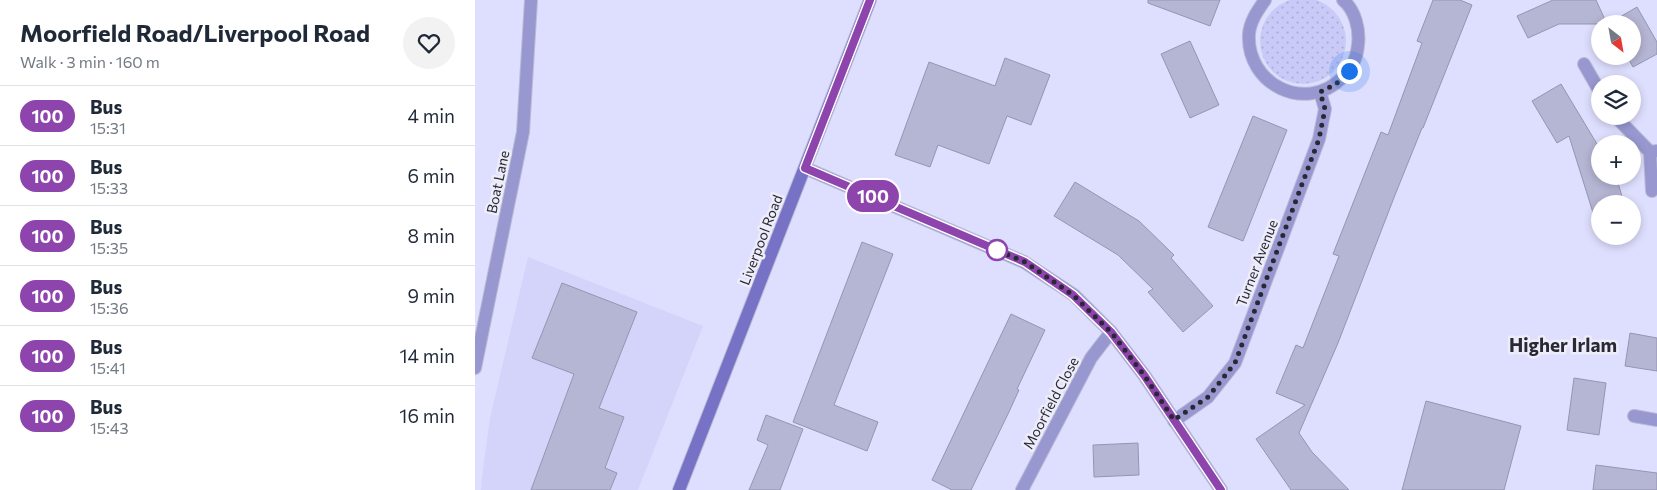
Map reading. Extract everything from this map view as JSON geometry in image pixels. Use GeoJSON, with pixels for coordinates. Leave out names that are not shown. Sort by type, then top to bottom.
{"type":"FeatureCollection","features":[{"type":"Feature","properties":{"kind":"main road","name":"Liverpool Road"},"geometry":{"type":"LineString","coordinates":[[679,490],[870,0]]}},
{"type":"Feature","properties":{"kind":"street","name":"Boat Lane"},"geometry":{"type":"LineString","coordinates":[[475,368],[523,132],[531,0]]}},
{"type":"Feature","properties":{"kind":"street"},"geometry":{"type":"LineString","coordinates":[[1265,0],[1254,15],[1249,32],[1250,51],[1256,67],[1268,82],[1284,91],[1302,95],[1320,92],[1336,84],[1349,71],[1357,55],[1359,37],[1356,19],[1343,0]]}},
{"type":"Feature","properties":{"kind":"street"},"geometry":{"type":"LineString","coordinates":[[1584,64],[1591,76]]}},
{"type":"Feature","properties":{"kind":"street","name":"Turner Avenue"},"geometry":{"type":"LineString","coordinates":[[1174,420],[1208,397],[1235,363],[1319,139],[1325,109],[1320,92]]}},
{"type":"Feature","properties":{"kind":"street"},"geometry":{"type":"LineString","coordinates":[[1624,125],[1653,152],[1652,191]]}},
{"type":"Feature","properties":{"kind":"street"},"geometry":{"type":"LineString","coordinates":[[805,168],[1025,262],[1073,295],[1111,332],[1144,375],[1221,490]]}},
{"type":"Feature","properties":{"kind":"street","name":"Moorfield Close"},"geometry":{"type":"LineString","coordinates":[[1021,490],[1091,358],[1111,332]]}},
{"type":"Feature","properties":{"kind":"street"},"geometry":{"type":"LineString","coordinates":[[1633,416],[1657,420]]}},
{"type":"Feature","properties":{"kind":"shaded area"},"geometry":{"type":"Polygon","coordinates":[[[1295,-1],[1311,-1],[1327,5],[1339,17],[1345,33],[1345,49],[1339,65],[1327,77],[1311,83],[1295,83],[1279,77],[1267,65],[1261,49],[1261,33],[1267,17],[1279,5],[1295,-1]]]}},
{"type":"Feature","properties":{"kind":"shaded area"},"geometry":{"type":"Polygon","coordinates":[[[528,257],[703,326],[638,490],[481,490],[490,418],[528,257]]]}},
{"type":"Feature","properties":{"kind":"building"},"geometry":{"type":"Polygon","coordinates":[[[1148,0],[1220,0],[1210,26],[1148,3],[1148,0]]]}},
{"type":"Feature","properties":{"kind":"building"},"geometry":{"type":"Polygon","coordinates":[[[1433,0],[1460,0],[1472,5],[1395,195],[1338,343],[1299,433],[1312,452],[1349,490],[1291,490],[1256,439],[1305,405],[1276,393],[1296,345],[1303,348],[1339,256],[1333,254],[1381,132],[1388,135],[1422,43],[1417,41],[1433,0]]]}},
{"type":"Feature","properties":{"kind":"building"},"geometry":{"type":"Polygon","coordinates":[[[1553,0],[1596,0],[1603,15],[1591,15],[1591,24],[1559,24],[1528,38],[1517,16],[1553,0]]]}},
{"type":"Feature","properties":{"kind":"building"},"geometry":{"type":"Polygon","coordinates":[[[1637,7],[1657,42],[1657,54],[1641,63],[1641,15],[1623,15],[1637,7]]]}},
{"type":"Feature","properties":{"kind":"building"},"geometry":{"type":"Polygon","coordinates":[[[1190,41],[1219,105],[1190,118],[1161,54],[1190,41]]]}},
{"type":"Feature","properties":{"kind":"building"},"geometry":{"type":"Polygon","coordinates":[[[1005,58],[1050,75],[1031,125],[1007,116],[989,164],[938,145],[930,167],[895,155],[929,62],[995,86],[1005,58]]]}},
{"type":"Feature","properties":{"kind":"building"},"geometry":{"type":"Polygon","coordinates":[[[1561,84],[1592,135],[1591,185],[1619,185],[1622,195],[1591,195],[1591,206],[1569,136],[1557,143],[1532,101],[1561,84]]]}},
{"type":"Feature","properties":{"kind":"building"},"geometry":{"type":"Polygon","coordinates":[[[1253,116],[1287,130],[1243,241],[1208,227],[1253,116]]]}},
{"type":"Feature","properties":{"kind":"building"},"geometry":{"type":"Polygon","coordinates":[[[1075,182],[1139,221],[1174,255],[1171,258],[1213,306],[1183,332],[1148,292],[1153,289],[1118,255],[1054,216],[1075,182]]]}},
{"type":"Feature","properties":{"kind":"building"},"geometry":{"type":"Polygon","coordinates":[[[862,242],[893,254],[834,405],[878,422],[867,451],[793,422],[862,242]]]}},
{"type":"Feature","properties":{"kind":"building"},"geometry":{"type":"Polygon","coordinates":[[[562,283],[637,312],[599,408],[624,417],[605,468],[617,473],[610,490],[531,490],[574,374],[532,358],[562,283]]]}},
{"type":"Feature","properties":{"kind":"building"},"geometry":{"type":"Polygon","coordinates":[[[1011,314],[1045,330],[1017,389],[1019,390],[1008,414],[971,490],[952,490],[932,480],[1011,314]]]}},
{"type":"Feature","properties":{"kind":"building"},"geometry":{"type":"Polygon","coordinates":[[[1630,333],[1657,338],[1657,371],[1625,366],[1630,333]]]}},
{"type":"Feature","properties":{"kind":"building"},"geometry":{"type":"Polygon","coordinates":[[[1574,378],[1606,383],[1599,435],[1567,430],[1574,378]]]}},
{"type":"Feature","properties":{"kind":"building"},"geometry":{"type":"Polygon","coordinates":[[[1426,401],[1521,426],[1504,490],[1402,490],[1426,401]]]}},
{"type":"Feature","properties":{"kind":"building"},"geometry":{"type":"Polygon","coordinates":[[[766,415],[803,429],[780,490],[749,490],[768,445],[757,440],[766,415]]]}},
{"type":"Feature","properties":{"kind":"building"},"geometry":{"type":"Polygon","coordinates":[[[1138,443],[1139,475],[1094,477],[1093,445],[1138,443]]]}},
{"type":"Feature","properties":{"kind":"building"},"geometry":{"type":"Polygon","coordinates":[[[1596,465],[1657,473],[1657,490],[1593,490],[1596,465]]]}},
{"type":"Feature","properties":{"kind":"bus line","name":"100"},"geometry":{"type":"LineString","coordinates":[[870,0],[805,168],[851,186],[1025,262],[1073,295],[1111,332],[1144,375],[1221,490]]}},
{"type":"Feature","properties":{"kind":"district","name":"Higher Irlam"},"geometry":{"type":"Point","coordinates":[1563,345]}},
{"type":"Feature","properties":{"kind":"route"},"geometry":{"type":"LineString","coordinates":[[997,250],[990,247],[1025,262],[1073,295],[1111,332],[1144,375],[1174,420],[1208,397],[1235,363],[1319,139],[1325,109],[1320,92],[1336,84],[1349,71]]}}]}
